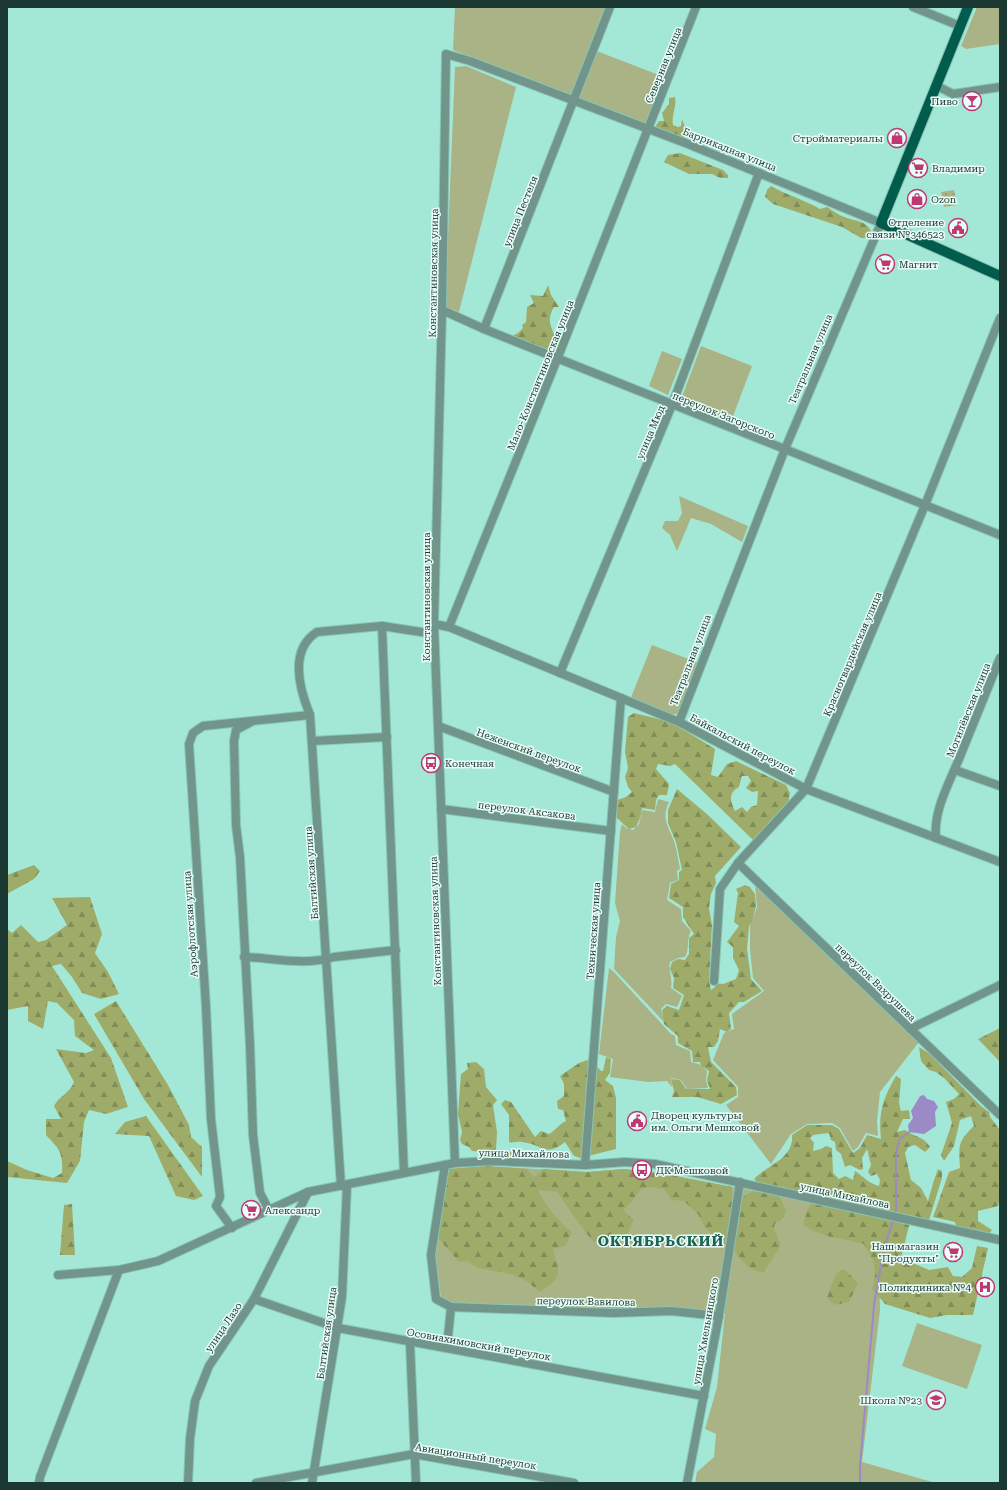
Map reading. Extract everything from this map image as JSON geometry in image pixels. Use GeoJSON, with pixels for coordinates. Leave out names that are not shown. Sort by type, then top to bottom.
{"type":"FeatureCollection","features":[{"type":"Feature","properties":{"kind":"main road","name":"Театральная улица"},"geometry":{"type":"LineString","coordinates":[[881,223],[968,7]]}},
{"type":"Feature","properties":{"kind":"main road","name":"Баррикадная улица"},"geometry":{"type":"LineString","coordinates":[[881,223],[1000,276]]}},
{"type":"Feature","properties":{"kind":"street","name":"улица Пестеля"},"geometry":{"type":"LineString","coordinates":[[484,329],[610,7]]}},
{"type":"Feature","properties":{"kind":"street","name":"Северная улица"},"geometry":{"type":"LineString","coordinates":[[648,129],[696,7]]}},
{"type":"Feature","properties":{"kind":"street"},"geometry":{"type":"LineString","coordinates":[[913,7],[960,26]]}},
{"type":"Feature","properties":{"kind":"street","name":"Баррикадная улица"},"geometry":{"type":"LineString","coordinates":[[446,54],[470,61],[574,100],[881,223]]}},
{"type":"Feature","properties":{"kind":"street","name":"Константиновская улица"},"geometry":{"type":"LineString","coordinates":[[446,54],[442,310],[434,634],[455,1163]]}},
{"type":"Feature","properties":{"kind":"street"},"geometry":{"type":"LineString","coordinates":[[937,86],[953,94],[1000,87]]}},
{"type":"Feature","properties":{"kind":"street","name":"Мало-Константиновская улица"},"geometry":{"type":"LineString","coordinates":[[449,627],[648,129]]}},
{"type":"Feature","properties":{"kind":"street","name":"улица Мюд"},"geometry":{"type":"LineString","coordinates":[[560,673],[672,405],[759,173]]}},
{"type":"Feature","properties":{"kind":"street","name":"Театральная улица"},"geometry":{"type":"LineString","coordinates":[[679,722],[785,450],[881,223]]}},
{"type":"Feature","properties":{"kind":"street","name":"переулок Загорского"},"geometry":{"type":"LineString","coordinates":[[442,310],[484,329],[558,357],[672,405],[1000,535]]}},
{"type":"Feature","properties":{"kind":"street","name":"Красногвардейская улица"},"geometry":{"type":"LineString","coordinates":[[714,981],[720,888],[738,863],[806,789],[925,505],[1000,318]]}},
{"type":"Feature","properties":{"kind":"street","name":"Байкальский переулок"},"geometry":{"type":"LineString","coordinates":[[434,624],[449,627],[679,722],[806,789],[1000,862]]}},
{"type":"Feature","properties":{"kind":"street"},"geometry":{"type":"LineString","coordinates":[[382,626],[404,1173]]}},
{"type":"Feature","properties":{"kind":"street","name":"Балтийская улица"},"geometry":{"type":"LineString","coordinates":[[312,1483],[342,1297],[344,1186],[326,959],[310,715],[302,695],[299,674],[300,653],[308,638],[317,632],[382,626],[434,634]]}},
{"type":"Feature","properties":{"kind":"street","name":"Могилёвская улица"},"geometry":{"type":"LineString","coordinates":[[1000,658],[955,770],[1000,786]]}},
{"type":"Feature","properties":{"kind":"street","name":"Техническая улица"},"geometry":{"type":"LineString","coordinates":[[585,1165],[621,698]]}},
{"type":"Feature","properties":{"kind":"street","name":"Аэрофлотская улица"},"geometry":{"type":"LineString","coordinates":[[232,1228],[216,1206],[220,1197],[211,1119],[206,1007],[190,744],[193,733],[203,726],[310,715]]}},
{"type":"Feature","properties":{"kind":"street"},"geometry":{"type":"LineString","coordinates":[[256,720],[236,730],[234,741],[236,825],[240,857],[244,957],[250,1044],[253,1135],[260,1193],[269,1210]]}},
{"type":"Feature","properties":{"kind":"street","name":"Неженский переулок"},"geometry":{"type":"LineString","coordinates":[[438,726],[614,792]]}},
{"type":"Feature","properties":{"kind":"street"},"geometry":{"type":"LineString","coordinates":[[312,741],[387,737]]}},
{"type":"Feature","properties":{"kind":"street"},"geometry":{"type":"LineString","coordinates":[[936,838],[935,830],[945,790],[955,770]]}},
{"type":"Feature","properties":{"kind":"street","name":"переулок Аксакова"},"geometry":{"type":"LineString","coordinates":[[441,809],[611,831]]}},
{"type":"Feature","properties":{"kind":"street","name":"переулок Вахрушева"},"geometry":{"type":"LineString","coordinates":[[738,863],[1000,1115]]}},
{"type":"Feature","properties":{"kind":"street"},"geometry":{"type":"LineString","coordinates":[[244,957],[295,962],[396,950]]}},
{"type":"Feature","properties":{"kind":"street"},"geometry":{"type":"LineString","coordinates":[[910,1029],[1000,985]]}},
{"type":"Feature","properties":{"kind":"street","name":"улица Михайлова"},"geometry":{"type":"LineString","coordinates":[[58,1275],[119,1270],[158,1261],[308,1192],[455,1163],[491,1161],[585,1165],[625,1162],[655,1164],[1000,1240]]}},
{"type":"Feature","properties":{"kind":"street"},"geometry":{"type":"LineString","coordinates":[[445,1165],[431,1255],[436,1299],[452,1307],[447,1347]]}},
{"type":"Feature","properties":{"kind":"street","name":"улица Хмельницкого"},"geometry":{"type":"LineString","coordinates":[[687,1483],[719,1316],[740,1182]]}},
{"type":"Feature","properties":{"kind":"street","name":"улица Лазо"},"geometry":{"type":"LineString","coordinates":[[188,1483],[190,1439],[195,1401],[209,1366],[254,1299],[308,1192]]}},
{"type":"Feature","properties":{"kind":"street"},"geometry":{"type":"LineString","coordinates":[[40,1483],[40,1477],[119,1270]]}},
{"type":"Feature","properties":{"kind":"street","name":"Осовиахимовский переулок"},"geometry":{"type":"LineString","coordinates":[[254,1299],[338,1328],[410,1343],[447,1347],[704,1396]]}},
{"type":"Feature","properties":{"kind":"street","name":"переулок Вавилова"},"geometry":{"type":"LineString","coordinates":[[452,1307],[614,1313],[671,1311],[719,1316]]}},
{"type":"Feature","properties":{"kind":"street"},"geometry":{"type":"LineString","coordinates":[[410,1343],[416,1483]]}},
{"type":"Feature","properties":{"kind":"street","name":"Авиационный переулок"},"geometry":{"type":"LineString","coordinates":[[256,1483],[314,1471],[414,1454],[574,1483]]}},
{"type":"Feature","properties":{"kind":"green space"},"geometry":{"type":"Polygon","coordinates":[[[455,7],[605,7],[589,48],[664,77],[646,126],[453,50],[455,7]]]}},
{"type":"Feature","properties":{"kind":"green space"},"geometry":{"type":"Polygon","coordinates":[[[977,7],[1000,7],[1000,44],[966,49],[961,46],[977,7]]]}},
{"type":"Feature","properties":{"kind":"green space"},"geometry":{"type":"Polygon","coordinates":[[[466,66],[516,87],[459,312],[445,307],[455,67],[466,66]]]}},
{"type":"Feature","properties":{"kind":"green space"},"geometry":{"type":"Polygon","coordinates":[[[675,97],[673,125],[678,127],[681,126],[682,119],[687,132],[683,140],[654,129],[659,121],[664,121],[662,113],[669,104],[669,98],[675,97]]]}},
{"type":"Feature","properties":{"kind":"green space"},"geometry":{"type":"Polygon","coordinates":[[[680,153],[723,170],[728,175],[728,178],[720,178],[712,174],[689,174],[664,162],[668,155],[680,153]]]}},
{"type":"Feature","properties":{"kind":"green space"},"geometry":{"type":"Polygon","coordinates":[[[771,186],[820,209],[827,207],[842,216],[864,223],[871,231],[869,238],[861,238],[842,227],[773,204],[765,197],[767,190],[771,186]]]}},
{"type":"Feature","properties":{"kind":"green space"},"geometry":{"type":"Polygon","coordinates":[[[954,190],[957,205],[944,207],[941,192],[954,190]]]}},
{"type":"Feature","properties":{"kind":"green space"},"geometry":{"type":"Polygon","coordinates":[[[548,285],[551,295],[559,307],[554,307],[552,311],[550,317],[551,327],[554,334],[561,336],[558,345],[552,352],[512,336],[523,328],[522,325],[526,322],[527,307],[534,303],[530,295],[543,296],[548,285]]]}},
{"type":"Feature","properties":{"kind":"green space"},"geometry":{"type":"Polygon","coordinates":[[[701,346],[752,366],[730,424],[679,405],[701,346]]]}},
{"type":"Feature","properties":{"kind":"green space"},"geometry":{"type":"Polygon","coordinates":[[[662,351],[682,359],[668,395],[649,386],[662,351]]]}},
{"type":"Feature","properties":{"kind":"green space"},"geometry":{"type":"Polygon","coordinates":[[[679,496],[748,526],[742,542],[711,524],[691,518],[677,551],[670,535],[662,528],[665,521],[678,521],[682,513],[679,496]]]}},
{"type":"Feature","properties":{"kind":"green space"},"geometry":{"type":"Polygon","coordinates":[[[652,645],[699,663],[679,713],[671,715],[630,700],[652,645]]]}},
{"type":"Feature","properties":{"kind":"green space"},"geometry":{"type":"Polygon","coordinates":[[[634,713],[671,722],[715,749],[711,775],[718,777],[727,764],[736,761],[786,785],[790,793],[788,804],[753,840],[675,764],[670,766],[658,764],[656,769],[669,784],[667,795],[659,795],[656,800],[655,810],[642,808],[636,827],[629,829],[617,818],[617,800],[626,797],[632,792],[628,787],[625,777],[628,768],[625,752],[628,717],[634,713]],[[742,776],[739,787],[733,792],[731,801],[735,811],[742,807],[747,812],[751,807],[757,805],[758,791],[752,792],[746,788],[751,781],[748,776],[742,776]]]}},
{"type":"Feature","properties":{"kind":"green space"},"geometry":{"type":"Polygon","coordinates":[[[677,789],[708,815],[741,847],[715,876],[716,883],[711,894],[709,908],[712,925],[709,981],[711,990],[715,987],[715,983],[723,984],[736,979],[739,970],[733,958],[733,947],[727,942],[739,926],[734,922],[738,893],[736,889],[745,885],[750,887],[755,894],[756,906],[752,922],[749,926],[747,949],[751,979],[762,991],[744,1002],[739,1002],[729,1013],[731,1029],[727,1032],[720,1029],[718,1041],[714,1047],[708,1047],[711,1062],[736,1087],[737,1095],[721,1104],[697,1097],[672,1097],[674,1091],[671,1079],[680,1080],[686,1089],[710,1089],[707,1080],[709,1071],[701,1066],[700,1062],[693,1062],[692,1051],[678,1043],[678,1036],[664,1024],[662,1010],[667,1006],[679,1010],[684,995],[673,988],[674,978],[670,969],[672,962],[678,959],[685,960],[689,954],[689,938],[694,934],[683,917],[683,907],[669,898],[671,884],[679,880],[679,872],[682,870],[676,842],[668,823],[668,810],[677,789]]]}},
{"type":"Feature","properties":{"kind":"green space"},"geometry":{"type":"Polygon","coordinates":[[[658,799],[669,802],[665,817],[675,844],[680,869],[677,871],[678,880],[670,883],[667,900],[681,909],[682,921],[691,931],[685,957],[678,958],[670,962],[671,988],[682,996],[677,1007],[666,1004],[661,1009],[664,1022],[614,969],[616,937],[620,921],[615,903],[620,832],[622,824],[626,828],[633,830],[639,824],[642,810],[655,812],[658,799]]]}},
{"type":"Feature","properties":{"kind":"green space"},"geometry":{"type":"Polygon","coordinates":[[[34,865],[40,871],[34,879],[7,894],[7,875],[34,865]]]}},
{"type":"Feature","properties":{"kind":"green space"},"geometry":{"type":"Polygon","coordinates":[[[755,884],[919,1042],[880,1092],[877,1121],[878,1136],[866,1133],[858,1147],[853,1151],[840,1128],[832,1123],[807,1124],[791,1134],[771,1164],[726,1105],[738,1097],[738,1087],[713,1060],[724,1033],[734,1029],[732,1014],[764,991],[753,978],[750,949],[750,926],[757,907],[755,884]]]}},
{"type":"Feature","properties":{"kind":"green space"},"geometry":{"type":"Polygon","coordinates":[[[90,897],[102,934],[95,953],[108,972],[119,994],[101,999],[82,993],[72,977],[61,964],[52,966],[111,1058],[128,1107],[106,1114],[89,1110],[84,1122],[80,1161],[67,1183],[7,1177],[7,1161],[27,1170],[53,1178],[62,1173],[62,1160],[60,1152],[55,1144],[46,1135],[46,1119],[61,1119],[54,1106],[70,1089],[74,1082],[56,1049],[86,1053],[94,1050],[75,1036],[74,1020],[57,1003],[48,1001],[43,1029],[28,1021],[28,1006],[7,1010],[7,929],[12,933],[21,925],[38,942],[46,940],[67,925],[52,898],[90,897]]]}},
{"type":"Feature","properties":{"kind":"green space"},"geometry":{"type":"Polygon","coordinates":[[[609,968],[671,1034],[675,1036],[676,1045],[690,1051],[691,1062],[699,1064],[707,1071],[706,1080],[708,1088],[687,1089],[681,1080],[671,1078],[672,1087],[667,1081],[648,1082],[610,1077],[613,1059],[599,1054],[609,968]]]}},
{"type":"Feature","properties":{"kind":"green space"},"geometry":{"type":"Polygon","coordinates":[[[116,1001],[168,1085],[189,1125],[191,1137],[202,1147],[202,1177],[144,1099],[94,1014],[116,1001]]]}},
{"type":"Feature","properties":{"kind":"green space"},"geometry":{"type":"Polygon","coordinates":[[[1000,1028],[1000,1062],[978,1039],[1000,1028]]]}},
{"type":"Feature","properties":{"kind":"green space"},"geometry":{"type":"Polygon","coordinates":[[[919,1047],[930,1054],[981,1106],[989,1112],[990,1117],[1000,1130],[1000,1197],[998,1206],[978,1211],[978,1221],[992,1230],[989,1234],[956,1226],[955,1222],[933,1217],[949,1172],[960,1168],[960,1145],[964,1136],[974,1126],[971,1116],[960,1120],[954,1146],[944,1161],[941,1155],[952,1123],[946,1102],[954,1099],[959,1094],[944,1078],[936,1072],[929,1070],[921,1061],[919,1047]]]}},
{"type":"Feature","properties":{"kind":"green space"},"geometry":{"type":"Polygon","coordinates":[[[606,1057],[611,1059],[610,1072],[605,1080],[613,1086],[616,1098],[616,1149],[580,1158],[574,1156],[565,1142],[558,1147],[548,1150],[529,1143],[509,1142],[509,1115],[501,1104],[505,1100],[511,1102],[535,1137],[541,1131],[549,1134],[566,1121],[563,1110],[558,1109],[557,1101],[564,1096],[564,1084],[560,1076],[579,1063],[590,1059],[601,1071],[603,1071],[606,1057]]]}},
{"type":"Feature","properties":{"kind":"green space"},"geometry":{"type":"Polygon","coordinates":[[[476,1062],[484,1069],[486,1087],[497,1100],[493,1105],[497,1132],[496,1150],[557,1157],[557,1160],[489,1158],[482,1152],[472,1151],[469,1147],[462,1144],[460,1140],[462,1132],[458,1114],[461,1074],[468,1069],[467,1063],[476,1062]]]}},
{"type":"Feature","properties":{"kind":"green space"},"geometry":{"type":"Polygon","coordinates":[[[896,1076],[901,1079],[899,1103],[901,1111],[909,1110],[910,1119],[903,1119],[897,1132],[905,1130],[928,1143],[930,1147],[925,1152],[915,1145],[908,1147],[905,1153],[911,1180],[921,1188],[928,1201],[938,1169],[942,1171],[942,1178],[929,1220],[924,1221],[922,1218],[757,1182],[754,1179],[784,1156],[789,1150],[792,1135],[807,1125],[832,1125],[839,1129],[853,1153],[860,1148],[867,1135],[881,1139],[880,1121],[882,1106],[896,1076]],[[829,1133],[813,1135],[810,1138],[814,1143],[813,1151],[826,1146],[832,1148],[833,1173],[839,1179],[845,1176],[853,1180],[855,1171],[869,1182],[879,1186],[880,1180],[877,1174],[871,1176],[868,1172],[871,1165],[867,1149],[862,1158],[863,1169],[860,1170],[850,1165],[845,1167],[841,1154],[836,1150],[835,1142],[831,1140],[829,1133]]]}},
{"type":"Feature","properties":{"kind":"green space"},"geometry":{"type":"Polygon","coordinates":[[[146,1116],[203,1196],[194,1200],[176,1196],[149,1136],[115,1134],[125,1122],[146,1116]]]}},
{"type":"Feature","properties":{"kind":"green space"},"geometry":{"type":"Polygon","coordinates":[[[487,1166],[587,1172],[624,1169],[665,1174],[878,1215],[880,1310],[862,1462],[936,1483],[695,1483],[697,1472],[714,1457],[716,1434],[705,1429],[717,1387],[725,1313],[668,1307],[617,1309],[466,1304],[452,1303],[441,1297],[435,1254],[448,1169],[487,1166]]]}},
{"type":"Feature","properties":{"kind":"green space"},"geometry":{"type":"Polygon","coordinates":[[[487,1166],[527,1169],[534,1177],[543,1169],[587,1172],[624,1169],[665,1174],[732,1187],[733,1209],[726,1245],[705,1228],[698,1214],[684,1201],[672,1200],[664,1189],[651,1187],[641,1189],[629,1205],[623,1210],[634,1220],[628,1233],[618,1237],[594,1242],[579,1224],[557,1192],[538,1190],[553,1213],[572,1232],[565,1246],[553,1249],[558,1270],[556,1279],[539,1292],[528,1282],[511,1274],[478,1268],[467,1261],[459,1262],[437,1237],[448,1169],[487,1166]]]}},
{"type":"Feature","properties":{"kind":"green space"},"geometry":{"type":"Polygon","coordinates":[[[753,1191],[779,1196],[786,1210],[782,1220],[775,1223],[774,1228],[781,1245],[764,1272],[759,1272],[750,1268],[742,1261],[733,1248],[739,1219],[737,1212],[739,1199],[753,1191]]]}},
{"type":"Feature","properties":{"kind":"green space"},"geometry":{"type":"Polygon","coordinates":[[[812,1202],[910,1222],[901,1258],[929,1270],[948,1267],[953,1276],[962,1277],[972,1268],[977,1246],[988,1248],[973,1315],[947,1315],[930,1318],[885,1304],[872,1289],[875,1271],[871,1256],[864,1244],[818,1233],[803,1225],[807,1211],[812,1202]]]}},
{"type":"Feature","properties":{"kind":"green space"},"geometry":{"type":"Polygon","coordinates":[[[72,1204],[75,1255],[60,1255],[64,1205],[72,1204]]]}},
{"type":"Feature","properties":{"kind":"green space"},"geometry":{"type":"Polygon","coordinates":[[[840,1270],[845,1270],[858,1283],[849,1302],[835,1305],[827,1298],[835,1276],[840,1270]]]}},
{"type":"Feature","properties":{"kind":"green space"},"geometry":{"type":"Polygon","coordinates":[[[917,1323],[982,1345],[967,1389],[902,1366],[917,1323]]]}},
{"type":"Feature","properties":{"kind":"shaded area"},"geometry":{"type":"Polygon","coordinates":[[[924,1095],[927,1099],[934,1101],[938,1107],[935,1112],[936,1126],[924,1134],[909,1132],[908,1125],[913,1118],[911,1111],[920,1096],[924,1095]]]}},
{"type":"Feature","properties":{"kind":"waterway"},"geometry":{"type":"LineString","coordinates":[[895,1214],[896,1153],[901,1138],[909,1132]]}},
{"type":"Feature","properties":{"kind":"waterway"},"geometry":{"type":"LineString","coordinates":[[860,1483],[860,1466],[874,1305],[884,1249],[894,1218]]}},
{"type":"Feature","properties":{"kind":"place","name":"Пиво"},"geometry":{"type":"Point","coordinates":[972,101]}},
{"type":"Feature","properties":{"kind":"place","name":"Стройматериалы"},"geometry":{"type":"Point","coordinates":[897,138]}},
{"type":"Feature","properties":{"kind":"place","name":"Владимир"},"geometry":{"type":"Point","coordinates":[918,168]}},
{"type":"Feature","properties":{"kind":"place","name":"Ozon"},"geometry":{"type":"Point","coordinates":[917,199]}},
{"type":"Feature","properties":{"kind":"place","name":"Отделение связи №346523"},"geometry":{"type":"Point","coordinates":[958,228]}},
{"type":"Feature","properties":{"kind":"place","name":"Магнит"},"geometry":{"type":"Point","coordinates":[885,264]}},
{"type":"Feature","properties":{"kind":"place","name":"Конечная"},"geometry":{"type":"Point","coordinates":[431,763]}},
{"type":"Feature","properties":{"kind":"place","name":"Дворец культуры им. Ольги Мешковой"},"geometry":{"type":"Point","coordinates":[637,1121]}},
{"type":"Feature","properties":{"kind":"place","name":"ДК Мешковой"},"geometry":{"type":"Point","coordinates":[642,1170]}},
{"type":"Feature","properties":{"kind":"place","name":"Александр"},"geometry":{"type":"Point","coordinates":[251,1210]}},
{"type":"Feature","properties":{"kind":"place","name":"Наш магазин \"Продукты\""},"geometry":{"type":"Point","coordinates":[953,1252]}},
{"type":"Feature","properties":{"kind":"place","name":"Поликдиника №4"},"geometry":{"type":"Point","coordinates":[985,1287]}},
{"type":"Feature","properties":{"kind":"place","name":"Школа №23"},"geometry":{"type":"Point","coordinates":[936,1400]}},
{"type":"Feature","properties":{"kind":"district","name":"ОКТЯБРЬСКИЙ"},"geometry":{"type":"Point","coordinates":[661,1241]}}]}
